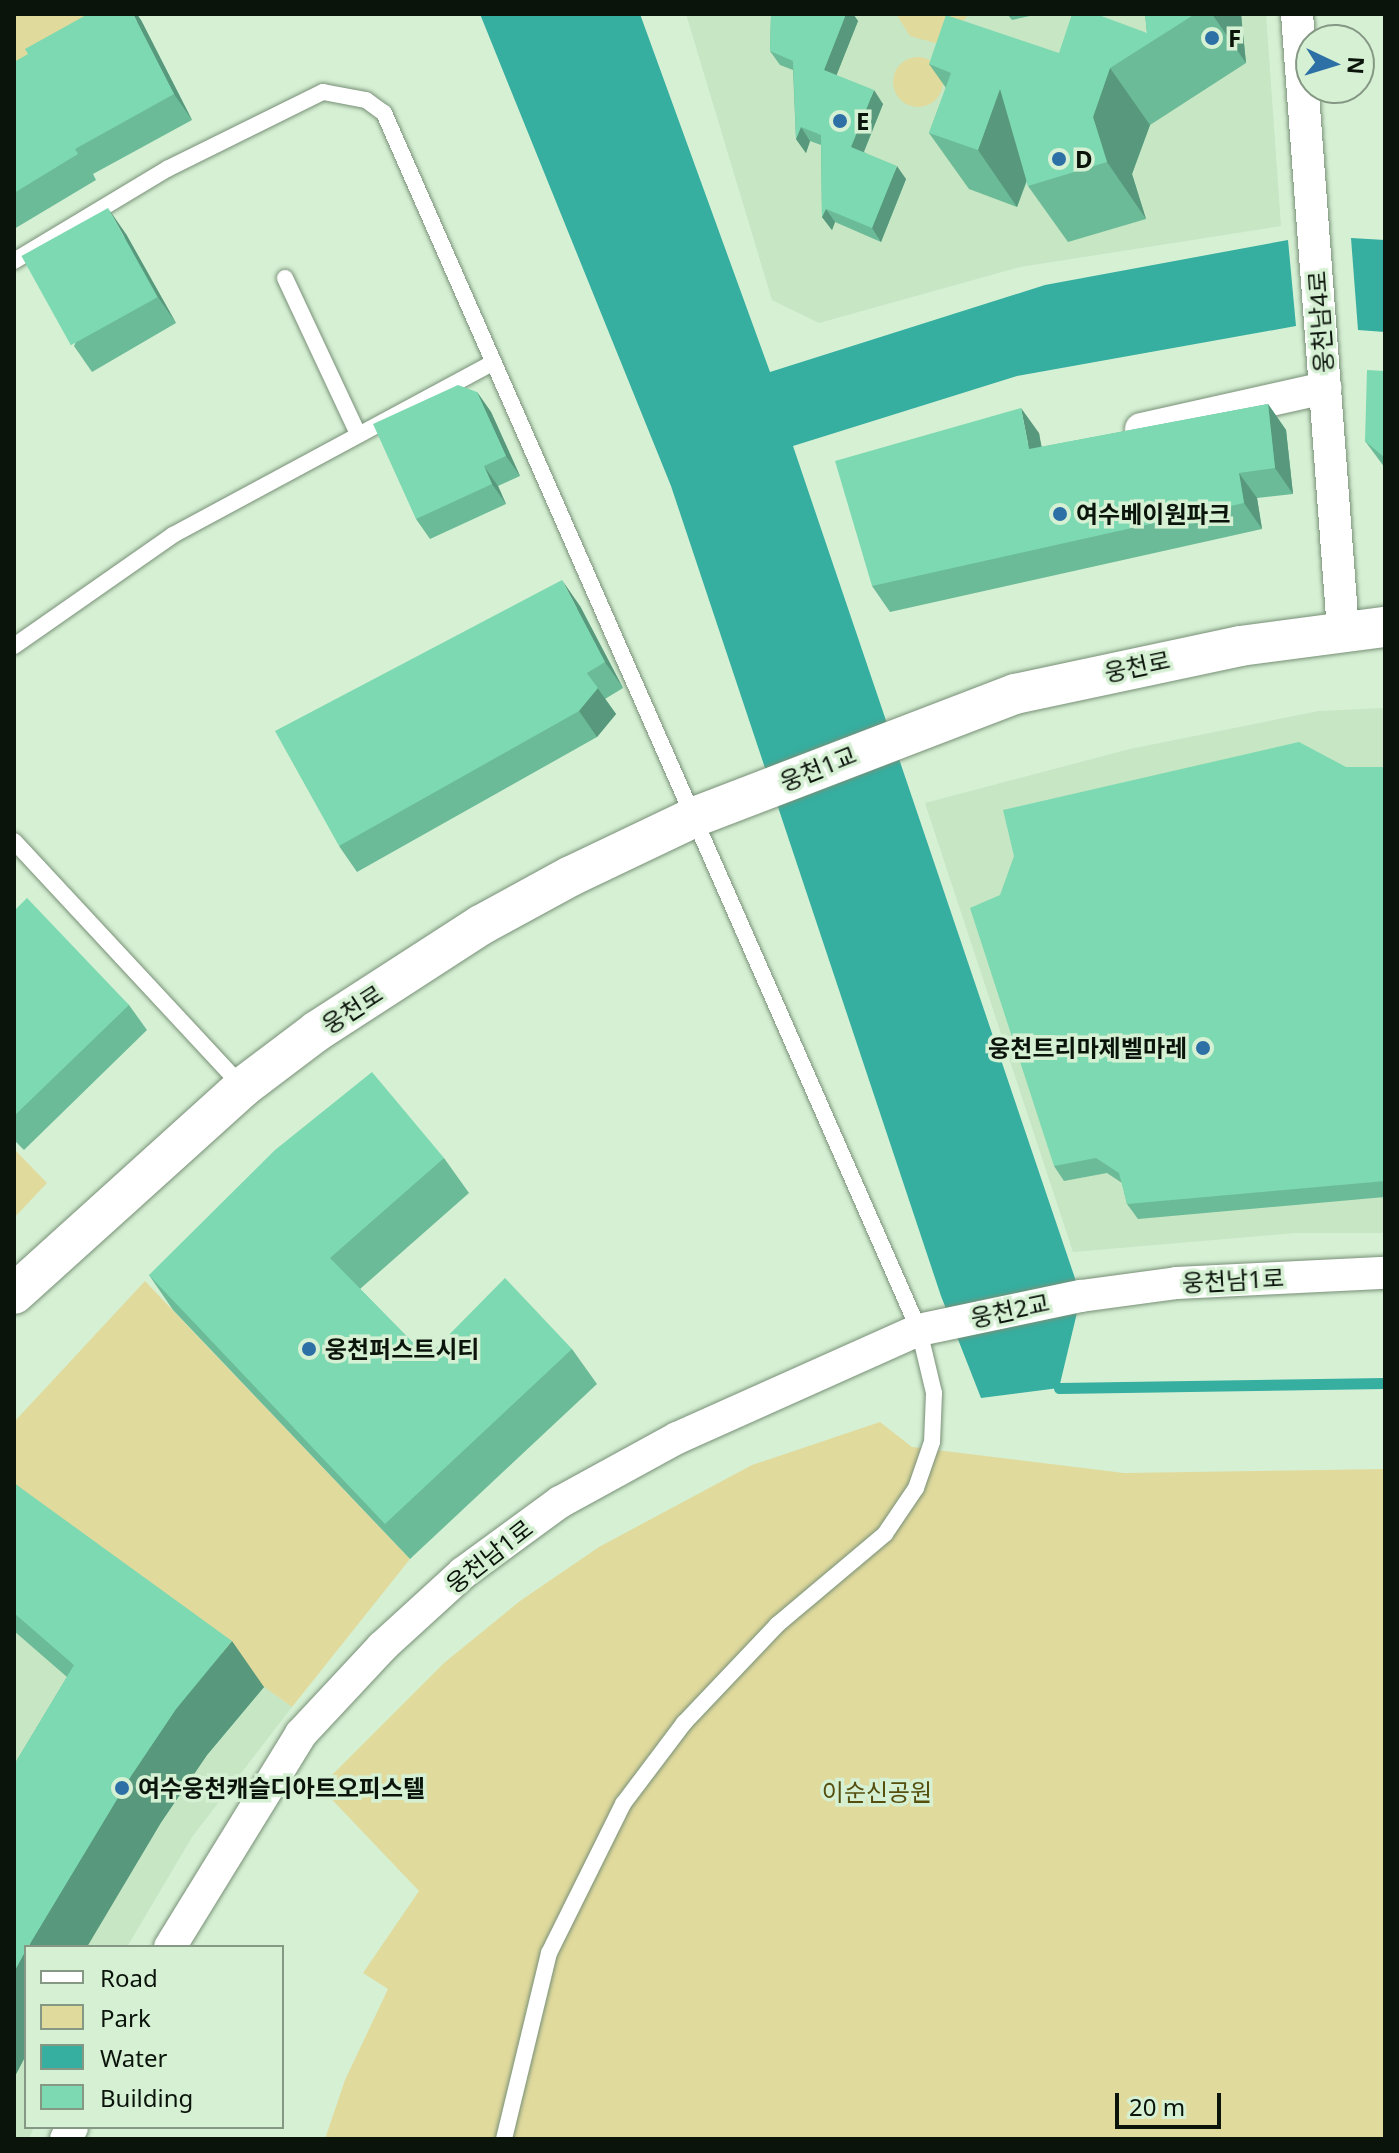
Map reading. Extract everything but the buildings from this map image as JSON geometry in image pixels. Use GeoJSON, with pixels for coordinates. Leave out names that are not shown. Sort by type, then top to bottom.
{"type":"FeatureCollection","features":[{"type":"Feature","properties":{"kind":"street","name":"웅천남4로"},"geometry":{"type":"LineString","coordinates":[[1297,14],[1343,630]]}},
{"type":"Feature","properties":{"kind":"street"},"geometry":{"type":"LineString","coordinates":[[1109,436],[1325,388]]}},
{"type":"Feature","properties":{"kind":"street","name":"웅천로"},"geometry":{"type":"LineString","coordinates":[[896,736],[1029,690],[1343,630],[1385,627]]}},
{"type":"Feature","properties":{"kind":"street","name":"웅천1교"},"geometry":{"type":"LineString","coordinates":[[741,799],[896,736]]}},
{"type":"Feature","properties":{"kind":"street","name":"웅천로"},"geometry":{"type":"LineString","coordinates":[[14,1294],[243,1087],[317,1031],[481,925],[697,816],[741,799]]}},
{"type":"Feature","properties":{"kind":"street","name":"웅천남1로"},"geometry":{"type":"LineString","coordinates":[[1081,1296],[1177,1283],[1385,1273]]}},
{"type":"Feature","properties":{"kind":"street","name":"웅천2교"},"geometry":{"type":"LineString","coordinates":[[929,1327],[1081,1296]]}},
{"type":"Feature","properties":{"kind":"street","name":"웅천남1로"},"geometry":{"type":"LineString","coordinates":[[171,1945],[301,1734],[382,1647],[463,1573],[560,1502],[677,1438],[929,1327]]}},
{"type":"Feature","properties":{"kind":"lane"},"geometry":{"type":"LineString","coordinates":[[14,261],[167,169],[277,112],[323,92],[345,93],[384,113],[491,364],[929,1327],[934,1393],[932,1442],[916,1488],[885,1534],[777,1625],[684,1723],[623,1804],[549,1953],[504,2139]]}},
{"type":"Feature","properties":{"kind":"lane"},"geometry":{"type":"LineString","coordinates":[[285,278],[358,434]]}},
{"type":"Feature","properties":{"kind":"lane"},"geometry":{"type":"LineString","coordinates":[[14,646],[173,535],[491,364]]}},
{"type":"Feature","properties":{"kind":"lane"},"geometry":{"type":"LineString","coordinates":[[14,841],[243,1087]]}},
{"type":"Feature","properties":{"kind":"shaded area"},"geometry":{"type":"Polygon","coordinates":[[[686,14],[1266,14],[1281,226],[1020,267],[819,323],[772,300],[686,14]]]}},
{"type":"Feature","properties":{"kind":"shaded area","name":"웅천트리마제벨마레"},"geometry":{"type":"Polygon","coordinates":[[[1385,708],[1385,1233],[1296,1233],[1073,1252],[925,803],[1130,749],[1319,711],[1385,708]]]}},
{"type":"Feature","properties":{"kind":"shaded area","name":"여수웅천캐슬디아트오피스텔"},"geometry":{"type":"Polygon","coordinates":[[[14,1505],[292,1707],[192,1837],[128,1945],[24,1945],[24,2129],[33,2129],[29,2139],[14,2139],[14,1505]]]}},
{"type":"Feature","properties":{"kind":"green space"},"geometry":{"type":"Polygon","coordinates":[[[14,14],[96,14],[14,63],[14,14]]]}},
{"type":"Feature","properties":{"kind":"green space"},"geometry":{"type":"Polygon","coordinates":[[[896,14],[969,14],[947,40],[935,43],[910,36],[896,14]]]}},
{"type":"Feature","properties":{"kind":"green space"},"geometry":{"type":"Polygon","coordinates":[[[918,57],[936,64],[943,82],[936,100],[918,107],[900,100],[893,82],[900,64],[918,57]]]}},
{"type":"Feature","properties":{"kind":"green space"},"geometry":{"type":"Polygon","coordinates":[[[14,1149],[47,1183],[14,1218],[14,1149]]]}},
{"type":"Feature","properties":{"kind":"green space"},"geometry":{"type":"Polygon","coordinates":[[[145,1281],[410,1559],[292,1707],[14,1505],[14,1422],[145,1281]]]}},
{"type":"Feature","properties":{"kind":"green space","name":"이순신공원"},"geometry":{"type":"Polygon","coordinates":[[[880,1422],[912,1447],[1124,1473],[1385,1469],[1385,2139],[325,2139],[345,2080],[388,1989],[363,1973],[419,1891],[320,1787],[444,1663],[520,1601],[599,1547],[752,1465],[880,1422]]]}},
{"type":"Feature","properties":{"kind":"water"},"geometry":{"type":"Polygon","coordinates":[[[480,14],[640,14],[770,372],[1045,285],[1288,240],[1296,326],[1017,376],[793,446],[1081,1296],[1059,1388],[981,1398],[941,1296],[671,486],[480,14]]]}},
{"type":"Feature","properties":{"kind":"water"},"geometry":{"type":"Polygon","coordinates":[[[1351,238],[1385,240],[1385,332],[1358,330],[1351,238]]]}},
{"type":"Feature","properties":{"kind":"waterway"},"geometry":{"type":"LineString","coordinates":[[1059,1388],[1385,1383]]}},
{"type":"Feature","properties":{"kind":"place","name":"F"},"geometry":{"type":"Point","coordinates":[1212,38]}},
{"type":"Feature","properties":{"kind":"place","name":"E"},"geometry":{"type":"Point","coordinates":[840,121]}},
{"type":"Feature","properties":{"kind":"place","name":"D"},"geometry":{"type":"Point","coordinates":[1059,159]}},
{"type":"Feature","properties":{"kind":"place","name":"여수베이원파크"},"geometry":{"type":"Point","coordinates":[1060,514]}},
{"type":"Feature","properties":{"kind":"place","name":"웅천트리마제벨마레"},"geometry":{"type":"Point","coordinates":[1203,1048]}},
{"type":"Feature","properties":{"kind":"place","name":"웅천퍼스트시티"},"geometry":{"type":"Point","coordinates":[309,1349]}},
{"type":"Feature","properties":{"kind":"place","name":"여수웅천캐슬디아트오피스텔"},"geometry":{"type":"Point","coordinates":[122,1788]}}]}
